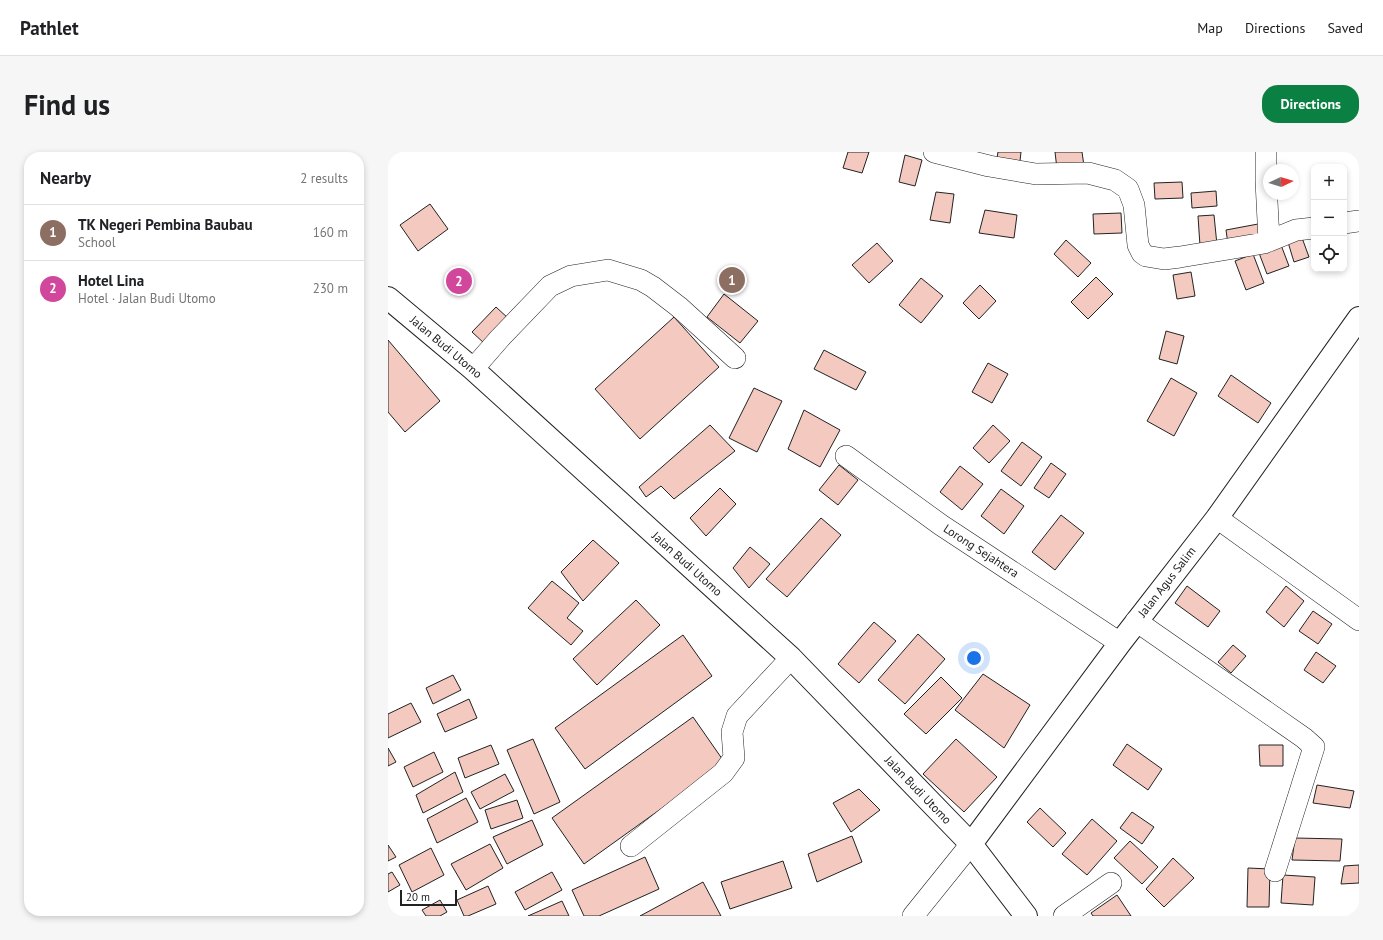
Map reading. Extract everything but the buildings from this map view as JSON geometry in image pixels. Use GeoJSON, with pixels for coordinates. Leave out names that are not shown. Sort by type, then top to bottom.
{"type":"FeatureCollection","features":[{"type":"Feature","properties":{"kind":"main road","name":"Jalan Budi Utomo"},"geometry":{"type":"LineString","coordinates":[[388,298],[473,369],[790,658],[971,844],[1026,916]]}},
{"type":"Feature","properties":{"kind":"main road","name":"Jalan Agus Salim"},"geometry":{"type":"LineString","coordinates":[[971,844],[1136,621],[1216,518],[1359,318]]}},
{"type":"Feature","properties":{"kind":"street"},"geometry":{"type":"LineString","coordinates":[[934,152],[989,166],[1036,174],[1088,173],[1115,180],[1128,189],[1134,205],[1138,245],[1142,253],[1146,256],[1164,259],[1180,257],[1269,241],[1296,230],[1311,228]]}},
{"type":"Feature","properties":{"kind":"street"},"geometry":{"type":"LineString","coordinates":[[1266,152],[1269,241]]}},
{"type":"Feature","properties":{"kind":"street"},"geometry":{"type":"LineString","coordinates":[[1347,223],[1359,221]]}},
{"type":"Feature","properties":{"kind":"street"},"geometry":{"type":"LineString","coordinates":[[473,369],[500,338],[550,286],[571,276],[608,270],[641,280],[653,287],[679,307],[735,358]]}},
{"type":"Feature","properties":{"kind":"street","name":"Lorong Sejahtera"},"geometry":{"type":"LineString","coordinates":[[846,456],[941,525],[1120,643]]}},
{"type":"Feature","properties":{"kind":"street"},"geometry":{"type":"LineString","coordinates":[[1216,518],[1359,620]]}},
{"type":"Feature","properties":{"kind":"street"},"geometry":{"type":"LineString","coordinates":[[1136,621],[1304,738],[1314,747],[1275,871]]}},
{"type":"Feature","properties":{"kind":"street"},"geometry":{"type":"LineString","coordinates":[[631,846],[723,773],[734,758],[732,732],[737,716],[790,658]]}},
{"type":"Feature","properties":{"kind":"street"},"geometry":{"type":"LineString","coordinates":[[913,916],[971,844]]}},
{"type":"Feature","properties":{"kind":"street"},"geometry":{"type":"LineString","coordinates":[[1064,916],[1111,883]]}},
{"type":"Feature","properties":{"kind":"place","name":"TK Negeri Pembina Baubau"},"geometry":{"type":"Point","coordinates":[732,280]}},
{"type":"Feature","properties":{"kind":"place","name":"Hotel Lina"},"geometry":{"type":"Point","coordinates":[459,281]}}]}
